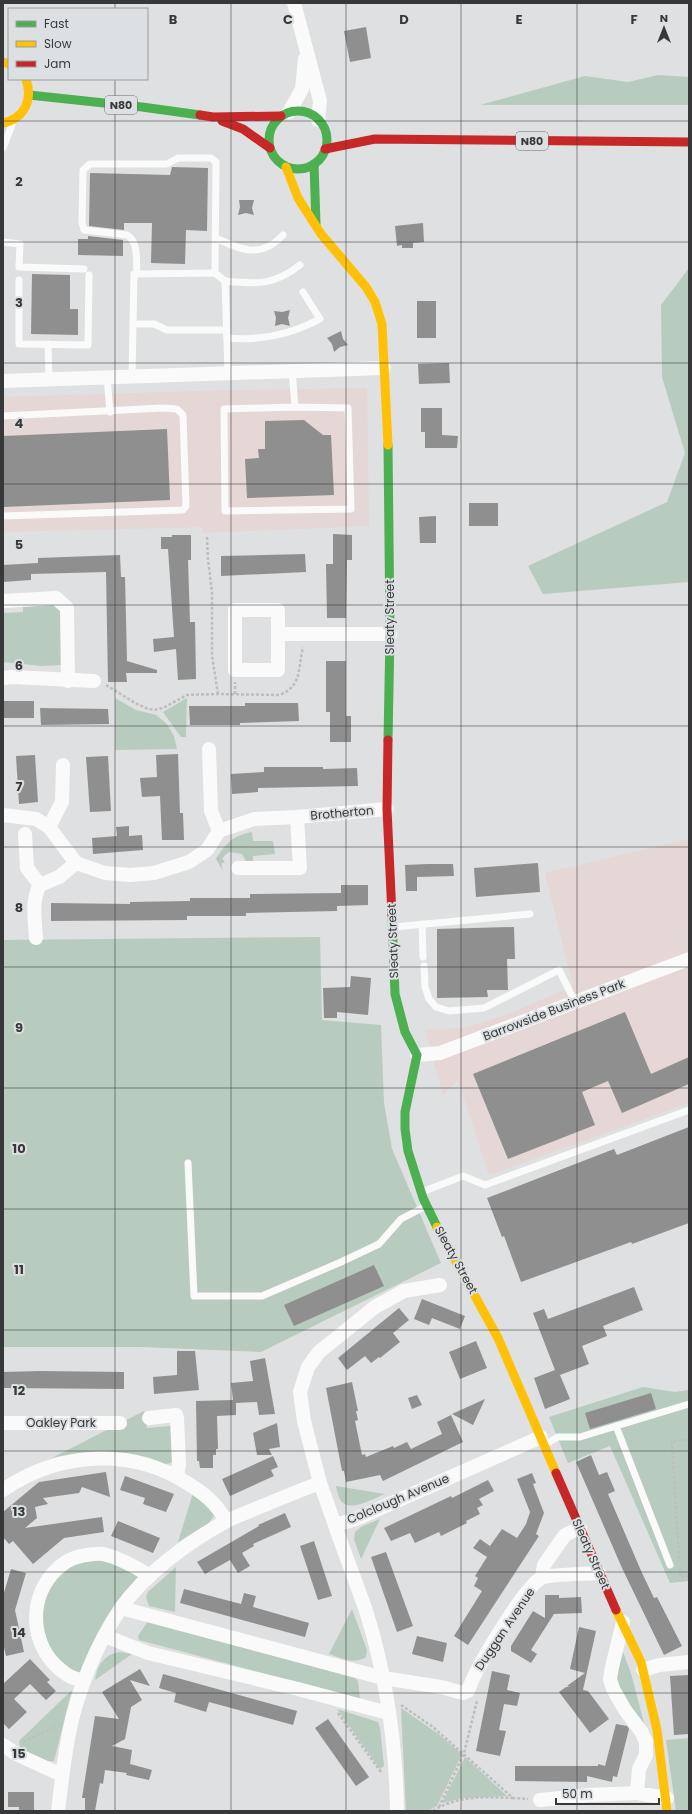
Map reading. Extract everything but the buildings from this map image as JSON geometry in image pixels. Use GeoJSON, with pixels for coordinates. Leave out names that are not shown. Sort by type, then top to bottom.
{"type":"FeatureCollection","features":[{"type":"Feature","properties":{"kind":"street"},"geometry":{"type":"LineString","coordinates":[[286,167],[301,168],[314,164],[321,157],[325,149],[326,132],[320,122],[320,101],[305,52],[294,3]]}},
{"type":"Feature","properties":{"kind":"street"},"geometry":{"type":"LineString","coordinates":[[270,148],[268,139],[274,123],[285,114],[302,89],[305,52]]}},
{"type":"Feature","properties":{"kind":"street"},"geometry":{"type":"LineString","coordinates":[[3,123],[15,119],[25,109],[29,95],[26,80]]}},
{"type":"Feature","properties":{"kind":"street","name":"N80"},"geometry":{"type":"LineString","coordinates":[[29,95],[142,107],[213,117],[285,114],[298,111],[307,112],[320,122],[338,129]]}},
{"type":"Feature","properties":{"kind":"street","name":"N80"},"geometry":{"type":"LineString","coordinates":[[213,117],[243,129],[270,148],[279,162],[286,167]]}},
{"type":"Feature","properties":{"kind":"street","name":"N80"},"geometry":{"type":"LineString","coordinates":[[352,133],[375,139]]}},
{"type":"Feature","properties":{"kind":"street","name":"N80"},"geometry":{"type":"LineString","coordinates":[[325,149],[375,139],[689,142]]}},
{"type":"Feature","properties":{"kind":"street"},"geometry":{"type":"LineString","coordinates":[[314,164],[314,195],[317,228]]}},
{"type":"Feature","properties":{"kind":"street","name":"Sleaty Street"},"geometry":{"type":"LineString","coordinates":[[286,167],[298,198],[317,228],[366,287],[375,302],[382,324],[388,416],[390,634],[387,809],[395,994],[404,1032],[417,1055],[405,1112],[405,1129],[408,1150],[421,1192],[445,1244],[460,1268],[498,1338],[599,1573],[641,1662],[657,1730],[667,1805],[637,1793],[590,1795],[558,1800],[540,1800]]}},
{"type":"Feature","properties":{"kind":"street"},"geometry":{"type":"LineString","coordinates":[[3,381],[384,368]]}},
{"type":"Feature","properties":{"kind":"street"},"geometry":{"type":"LineString","coordinates":[[3,601],[56,598],[67,608],[68,681]]}},
{"type":"Feature","properties":{"kind":"street"},"geometry":{"type":"LineString","coordinates":[[235,610],[278,610],[279,634],[278,670],[235,670],[235,610]]}},
{"type":"Feature","properties":{"kind":"street"},"geometry":{"type":"LineString","coordinates":[[279,634],[390,634]]}},
{"type":"Feature","properties":{"kind":"street"},"geometry":{"type":"LineString","coordinates":[[3,678],[12,677],[68,681],[94,681]]}},
{"type":"Feature","properties":{"kind":"street"},"geometry":{"type":"LineString","coordinates":[[3,815],[36,819],[49,827],[76,863],[105,873],[130,875],[154,873],[189,862],[207,850],[219,831],[211,811],[209,748]]}},
{"type":"Feature","properties":{"kind":"street"},"geometry":{"type":"LineString","coordinates":[[49,827],[62,802],[63,765]]}},
{"type":"Feature","properties":{"kind":"street","name":"Brotherton"},"geometry":{"type":"LineString","coordinates":[[219,831],[254,818],[297,817],[387,809]]}},
{"type":"Feature","properties":{"kind":"street","name":"Brotherton"},"geometry":{"type":"LineString","coordinates":[[238,868],[300,868],[297,817]]}},
{"type":"Feature","properties":{"kind":"street"},"geometry":{"type":"LineString","coordinates":[[25,834],[27,868],[40,885]]}},
{"type":"Feature","properties":{"kind":"street"},"geometry":{"type":"LineString","coordinates":[[36,938],[34,903],[36,893],[40,885],[59,877],[76,863]]}},
{"type":"Feature","properties":{"kind":"street","name":"Barrowside Business Park"},"geometry":{"type":"LineString","coordinates":[[417,1055],[440,1053],[689,959]]}},
{"type":"Feature","properties":{"kind":"street","name":"Colclough Avenue"},"geometry":{"type":"LineString","coordinates":[[440,1285],[404,1292],[375,1307],[320,1352],[308,1368],[300,1392],[304,1421],[320,1483],[335,1525],[356,1519],[542,1441]]}},
{"type":"Feature","properties":{"kind":"street"},"geometry":{"type":"LineString","coordinates":[[149,1418],[176,1415],[179,1464],[177,1476]]}},
{"type":"Feature","properties":{"kind":"street","name":"Oakley Park"},"geometry":{"type":"LineString","coordinates":[[3,1423],[120,1423]]}},
{"type":"Feature","properties":{"kind":"street"},"geometry":{"type":"LineString","coordinates":[[3,1490],[18,1480],[39,1470],[62,1462],[87,1458],[112,1458],[132,1461],[154,1467],[177,1476],[200,1491],[219,1507],[226,1521]]}},
{"type":"Feature","properties":{"kind":"street"},"geometry":{"type":"LineString","coordinates":[[58,1811],[62,1775],[72,1721],[84,1681],[105,1636],[121,1608],[150,1576],[191,1542],[226,1521],[320,1483]]}},
{"type":"Feature","properties":{"kind":"street"},"geometry":{"type":"LineString","coordinates":[[335,1525],[367,1615],[383,1678],[394,1749],[397,1811]]}},
{"type":"Feature","properties":{"kind":"street","name":"Duggan Avenue"},"geometry":{"type":"LineString","coordinates":[[383,1678],[441,1687],[463,1694],[468,1691],[472,1679],[509,1618],[531,1588],[542,1577],[544,1565],[565,1535],[580,1528]]}},
{"type":"Feature","properties":{"kind":"street"},"geometry":{"type":"LineString","coordinates":[[84,1681],[67,1675],[52,1662],[44,1652],[38,1636],[35,1618],[38,1598],[45,1583],[65,1562],[75,1557],[102,1554],[118,1559],[150,1576]]}},
{"type":"Feature","properties":{"kind":"street","name":"Duggan Avenue"},"geometry":{"type":"LineString","coordinates":[[542,1577],[599,1573]]}},
{"type":"Feature","properties":{"kind":"street"},"geometry":{"type":"LineString","coordinates":[[121,1608],[383,1678]]}},
{"type":"Feature","properties":{"kind":"street"},"geometry":{"type":"LineString","coordinates":[[623,1622],[610,1679],[613,1689],[625,1710],[641,1731],[646,1742],[646,1755],[639,1768],[637,1793]]}},
{"type":"Feature","properties":{"kind":"street"},"geometry":{"type":"LineString","coordinates":[[105,1636],[148,1653],[332,1698],[387,1707]]}},
{"type":"Feature","properties":{"kind":"street"},"geometry":{"type":"LineString","coordinates":[[642,1670],[658,1665],[689,1662]]}},
{"type":"Feature","properties":{"kind":"street"},"geometry":{"type":"LineString","coordinates":[[8,1749],[62,1775]]}},
{"type":"Feature","properties":{"kind":"lane"},"geometry":{"type":"LineString","coordinates":[[3,148],[15,119]]}},
{"type":"Feature","properties":{"kind":"lane"},"geometry":{"type":"LineString","coordinates":[[137,274],[136,247],[132,238],[127,235],[84,230],[82,222],[83,170],[90,164],[167,164],[178,158],[212,158],[216,162],[215,273]]}},
{"type":"Feature","properties":{"kind":"lane"},"geometry":{"type":"LineString","coordinates":[[216,238],[243,250],[259,250],[275,244],[283,235]]}},
{"type":"Feature","properties":{"kind":"lane"},"geometry":{"type":"LineString","coordinates":[[3,242],[20,244],[19,267],[84,269]]}},
{"type":"Feature","properties":{"kind":"lane"},"geometry":{"type":"LineString","coordinates":[[132,376],[134,274],[215,273],[225,281],[252,284],[262,283],[282,277],[300,265]]}},
{"type":"Feature","properties":{"kind":"lane"},"geometry":{"type":"LineString","coordinates":[[18,280],[19,344],[88,345],[89,275]]}},
{"type":"Feature","properties":{"kind":"lane"},"geometry":{"type":"LineString","coordinates":[[225,281],[228,373]]}},
{"type":"Feature","properties":{"kind":"lane"},"geometry":{"type":"LineString","coordinates":[[227,338],[244,339],[277,336],[292,332],[320,319],[303,292]]}},
{"type":"Feature","properties":{"kind":"lane"},"geometry":{"type":"LineString","coordinates":[[132,324],[154,324],[167,330],[226,330]]}},
{"type":"Feature","properties":{"kind":"lane"},"geometry":{"type":"LineString","coordinates":[[48,344],[48,379]]}},
{"type":"Feature","properties":{"kind":"lane"},"geometry":{"type":"LineString","coordinates":[[292,371],[295,407]]}},
{"type":"Feature","properties":{"kind":"lane"},"geometry":{"type":"LineString","coordinates":[[107,377],[110,412]]}},
{"type":"Feature","properties":{"kind":"lane"},"geometry":{"type":"LineString","coordinates":[[295,407],[348,408],[351,509],[225,511],[224,409],[295,407]]}},
{"type":"Feature","properties":{"kind":"lane"},"geometry":{"type":"LineString","coordinates":[[3,416],[110,412],[162,408],[177,409],[183,415],[186,506],[182,510],[3,516]]}},
{"type":"Feature","properties":{"kind":"lane"},"geometry":{"type":"LineString","coordinates":[[392,927],[530,914]]}},
{"type":"Feature","properties":{"kind":"lane"},"geometry":{"type":"LineString","coordinates":[[422,924],[423,957]]}},
{"type":"Feature","properties":{"kind":"lane"},"geometry":{"type":"LineString","coordinates":[[424,966],[425,987],[429,998],[436,1007],[449,1011],[484,1008],[559,970],[575,1002]]}},
{"type":"Feature","properties":{"kind":"lane"},"geometry":{"type":"LineString","coordinates":[[421,1192],[463,1176],[485,1185],[689,1110]]}},
{"type":"Feature","properties":{"kind":"lane"},"geometry":{"type":"LineString","coordinates":[[188,1163],[194,1296],[262,1296],[379,1244],[402,1219],[427,1205]]}},
{"type":"Feature","properties":{"kind":"lane"},"geometry":{"type":"LineString","coordinates":[[542,1441],[558,1438],[580,1437],[689,1404]]}},
{"type":"Feature","properties":{"kind":"lane"},"geometry":{"type":"LineString","coordinates":[[616,1426],[670,1565]]}},
{"type":"Feature","properties":{"kind":"path"},"geometry":{"type":"LineString","coordinates":[[207,537],[212,592],[212,656],[218,694]]}},
{"type":"Feature","properties":{"kind":"path"},"geometry":{"type":"LineString","coordinates":[[94,681],[106,686],[140,706],[154,710],[164,708],[187,696],[218,694],[279,695],[289,691],[296,683],[304,634]]}},
{"type":"Feature","properties":{"kind":"path"},"geometry":{"type":"LineString","coordinates":[[207,850],[220,861],[238,868]]}},
{"type":"Feature","properties":{"kind":"path"},"geometry":{"type":"LineString","coordinates":[[689,1440],[672,1441],[680,1577],[689,1576]]}},
{"type":"Feature","properties":{"kind":"path"},"geometry":{"type":"LineString","coordinates":[[439,1807],[464,1753],[478,1696],[472,1679]]}},
{"type":"Feature","properties":{"kind":"path"},"geometry":{"type":"LineString","coordinates":[[332,1698],[334,1708],[381,1772],[396,1772]]}},
{"type":"Feature","properties":{"kind":"path"},"geometry":{"type":"LineString","coordinates":[[387,1707],[401,1705],[427,1723],[464,1753],[513,1798]]}},
{"type":"Feature","properties":{"kind":"path"},"geometry":{"type":"LineString","coordinates":[[8,1749],[60,1724],[72,1721]]}},
{"type":"Feature","properties":{"kind":"path"},"geometry":{"type":"LineString","coordinates":[[433,1811],[455,1800],[481,1797],[540,1800]]}},
{"type":"Feature","properties":{"kind":"shaded area"},"geometry":{"type":"Polygon","coordinates":[[[367,388],[369,526],[203,533],[202,527],[3,532],[3,397],[367,388]]]}},
{"type":"Feature","properties":{"kind":"shaded area"},"geometry":{"type":"Polygon","coordinates":[[[689,839],[689,1103],[489,1175],[458,1080],[443,1095],[425,1030],[464,1028],[506,1015],[573,986],[545,873],[689,839]]]}},
{"type":"Feature","properties":{"kind":"green space"},"geometry":{"type":"Polygon","coordinates":[[[658,75],[689,77],[689,105],[480,105],[585,76],[628,82],[658,75]]]}},
{"type":"Feature","properties":{"kind":"green space"},"geometry":{"type":"Polygon","coordinates":[[[689,268],[689,582],[543,594],[528,566],[667,502],[685,453],[662,377],[661,305],[689,268]]]}},
{"type":"Feature","properties":{"kind":"green space"},"geometry":{"type":"Polygon","coordinates":[[[55,602],[60,610],[62,665],[41,666],[3,662],[3,613],[23,612],[23,604],[55,602]]]}},
{"type":"Feature","properties":{"kind":"green space"},"geometry":{"type":"Polygon","coordinates":[[[115,698],[136,710],[156,715],[167,724],[174,736],[177,749],[115,750],[115,698]]]}},
{"type":"Feature","properties":{"kind":"green space"},"geometry":{"type":"Polygon","coordinates":[[[187,698],[186,737],[181,737],[163,712],[187,698]]]}},
{"type":"Feature","properties":{"kind":"green space"},"geometry":{"type":"Polygon","coordinates":[[[252,832],[253,841],[273,841],[275,854],[253,856],[253,866],[247,863],[242,854],[230,852],[223,857],[223,871],[216,859],[223,849],[234,838],[252,832]]]}},
{"type":"Feature","properties":{"kind":"green space"},"geometry":{"type":"Polygon","coordinates":[[[320,937],[322,1020],[381,1025],[384,1103],[392,1149],[441,1263],[261,1352],[142,1347],[3,1347],[3,940],[320,937]]]}},
{"type":"Feature","properties":{"kind":"green space"},"geometry":{"type":"Polygon","coordinates":[[[643,1387],[675,1392],[689,1390],[689,1581],[670,1583],[610,1446],[568,1463],[549,1417],[643,1387]]]}},
{"type":"Feature","properties":{"kind":"green space"},"geometry":{"type":"Polygon","coordinates":[[[144,1411],[147,1428],[170,1426],[172,1428],[174,1458],[171,1463],[151,1463],[124,1454],[109,1452],[84,1452],[52,1458],[144,1411]]]}},
{"type":"Feature","properties":{"kind":"green space"},"geometry":{"type":"Polygon","coordinates":[[[336,1486],[385,1494],[362,1504],[350,1506],[341,1501],[338,1496],[336,1486]]]}},
{"type":"Feature","properties":{"kind":"green space"},"geometry":{"type":"Polygon","coordinates":[[[193,1493],[211,1509],[214,1516],[208,1524],[178,1542],[193,1493]]]}},
{"type":"Feature","properties":{"kind":"green space"},"geometry":{"type":"Polygon","coordinates":[[[380,1519],[361,1559],[354,1539],[355,1532],[361,1527],[380,1519]]]}},
{"type":"Feature","properties":{"kind":"green space"},"geometry":{"type":"Polygon","coordinates":[[[104,1559],[139,1576],[123,1595],[80,1673],[74,1672],[51,1652],[41,1630],[40,1614],[49,1584],[73,1565],[84,1561],[104,1559]]]}},
{"type":"Feature","properties":{"kind":"green space"},"geometry":{"type":"Polygon","coordinates":[[[176,1567],[175,1612],[149,1606],[146,1597],[148,1592],[176,1567]]]}},
{"type":"Feature","properties":{"kind":"green space"},"geometry":{"type":"Polygon","coordinates":[[[352,1609],[367,1650],[366,1657],[352,1661],[329,1654],[352,1609]]]}},
{"type":"Feature","properties":{"kind":"green space"},"geometry":{"type":"Polygon","coordinates":[[[148,1621],[355,1678],[358,1681],[360,1699],[139,1640],[138,1636],[148,1621]]]}},
{"type":"Feature","properties":{"kind":"green space"},"geometry":{"type":"Polygon","coordinates":[[[621,1647],[631,1673],[646,1731],[629,1708],[616,1678],[621,1647]]]}},
{"type":"Feature","properties":{"kind":"green space"},"geometry":{"type":"Polygon","coordinates":[[[120,1652],[132,1654],[95,1680],[100,1665],[103,1661],[110,1655],[120,1652]]]}},
{"type":"Feature","properties":{"kind":"green space"},"geometry":{"type":"Polygon","coordinates":[[[72,1690],[54,1761],[45,1761],[40,1759],[20,1747],[19,1741],[72,1690]]]}},
{"type":"Feature","properties":{"kind":"green space"},"geometry":{"type":"Polygon","coordinates":[[[401,1708],[437,1733],[462,1754],[437,1806],[428,1811],[406,1811],[401,1708]]]}},
{"type":"Feature","properties":{"kind":"green space"},"geometry":{"type":"Polygon","coordinates":[[[337,1709],[378,1722],[384,1766],[380,1769],[337,1709]]]}},
{"type":"Feature","properties":{"kind":"green space"},"geometry":{"type":"Polygon","coordinates":[[[689,1738],[689,1811],[676,1811],[666,1740],[689,1738]]]}},
{"type":"Feature","properties":{"kind":"green space"},"geometry":{"type":"Polygon","coordinates":[[[465,1757],[507,1796],[462,1798],[442,1803],[465,1757]]]}},
{"type":"Feature","properties":{"kind":"traffic: fast"},"geometry":{"type":"LineString","coordinates":[[29,95],[142,107],[200,115]]}},
{"type":"Feature","properties":{"kind":"traffic: fast"},"geometry":{"type":"LineString","coordinates":[[298,111],[309,113],[322,124],[325,129],[327,140],[325,151],[314,164],[309,167],[298,169],[287,167],[274,156],[271,151],[269,140],[271,129],[282,116],[287,113],[298,111]]}},
{"type":"Feature","properties":{"kind":"traffic: fast"},"geometry":{"type":"LineString","coordinates":[[314,164],[316,224]]}},
{"type":"Feature","properties":{"kind":"traffic: fast"},"geometry":{"type":"LineString","coordinates":[[388,445],[390,634],[388,740]]}},
{"type":"Feature","properties":{"kind":"traffic: fast"},"geometry":{"type":"LineString","coordinates":[[392,915],[395,994],[405,1032],[417,1055],[405,1112],[405,1129],[408,1151],[423,1198],[437,1227]]}},
{"type":"Feature","properties":{"kind":"traffic: slow"},"geometry":{"type":"LineString","coordinates":[[3,62],[8,64]]}},
{"type":"Feature","properties":{"kind":"traffic: slow"},"geometry":{"type":"LineString","coordinates":[[3,123],[11,121],[17,117],[25,107],[28,101],[26,80]]}},
{"type":"Feature","properties":{"kind":"traffic: slow"},"geometry":{"type":"LineString","coordinates":[[286,167],[298,198],[321,234],[366,287],[375,302],[382,324],[388,445]]}},
{"type":"Feature","properties":{"kind":"traffic: slow"},"geometry":{"type":"LineString","coordinates":[[437,1227],[498,1338],[556,1473]]}},
{"type":"Feature","properties":{"kind":"traffic: slow"},"geometry":{"type":"LineString","coordinates":[[616,1610],[641,1662],[657,1730],[667,1811]]}},
{"type":"Feature","properties":{"kind":"traffic: jam"},"geometry":{"type":"LineString","coordinates":[[200,115],[213,117],[281,116]]}},
{"type":"Feature","properties":{"kind":"traffic: jam"},"geometry":{"type":"LineString","coordinates":[[222,121],[243,129],[270,148]]}},
{"type":"Feature","properties":{"kind":"traffic: jam"},"geometry":{"type":"LineString","coordinates":[[325,149],[375,139],[689,142]]}},
{"type":"Feature","properties":{"kind":"traffic: jam"},"geometry":{"type":"LineString","coordinates":[[388,740],[387,809],[392,915]]}},
{"type":"Feature","properties":{"kind":"traffic: jam"},"geometry":{"type":"LineString","coordinates":[[556,1473],[616,1610]]}}]}
